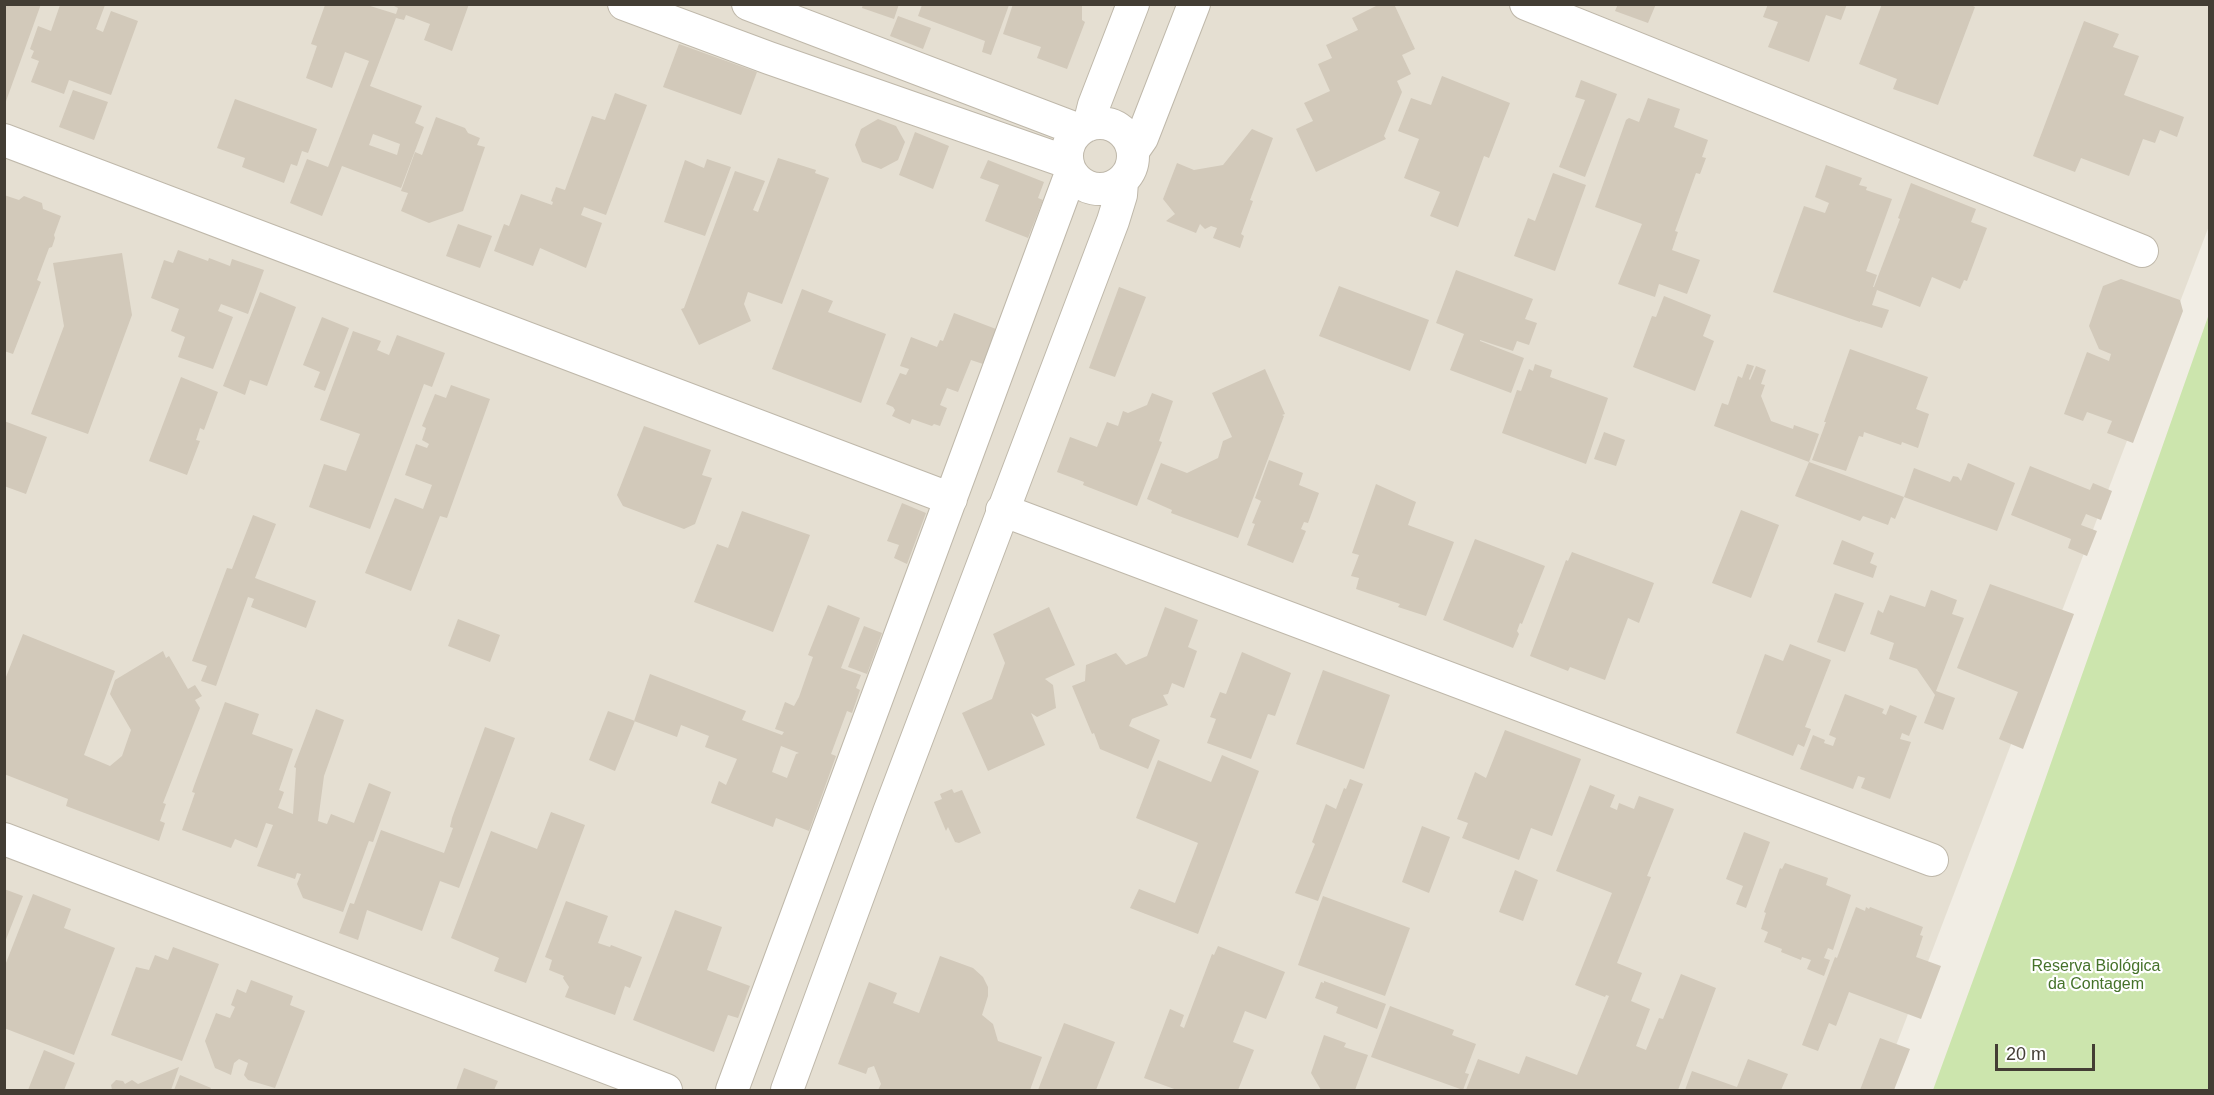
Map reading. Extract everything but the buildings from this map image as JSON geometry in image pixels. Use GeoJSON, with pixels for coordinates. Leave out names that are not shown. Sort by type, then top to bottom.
{"type":"FeatureCollection","features":[{"type":"Feature","properties":{"kind":"street"},"geometry":{"type":"LineString","coordinates":[[624,4],[1069,167]]}},
{"type":"Feature","properties":{"kind":"street"},"geometry":{"type":"LineString","coordinates":[[748,4],[1084,128]]}},
{"type":"Feature","properties":{"kind":"street"},"geometry":{"type":"LineString","coordinates":[[1084,128],[1133,4]]}},
{"type":"Feature","properties":{"kind":"street"},"geometry":{"type":"LineString","coordinates":[[1133,151],[1144,132],[1194,4]]}},
{"type":"Feature","properties":{"kind":"street"},"geometry":{"type":"LineString","coordinates":[[1526,4],[2142,251]]}},
{"type":"Feature","properties":{"kind":"street"},"geometry":{"type":"LineString","coordinates":[[769,58],[782,17]]}},
{"type":"Feature","properties":{"kind":"street"},"geometry":{"type":"LineString","coordinates":[[1100,122],[1122,131],[1133,151],[1133,162],[1129,174],[1112,188],[1100,190],[1089,188],[1078,182],[1069,167],[1067,150],[1071,139],[1084,128],[1100,122]]}},
{"type":"Feature","properties":{"kind":"street"},"geometry":{"type":"LineString","coordinates":[[4,140],[951,499]]}},
{"type":"Feature","properties":{"kind":"street"},"geometry":{"type":"LineString","coordinates":[[732,1090],[951,499],[1069,167]]}},
{"type":"Feature","properties":{"kind":"street"},"geometry":{"type":"LineString","coordinates":[[788,1090],[889,812],[1113,221],[1121,195],[1122,182]]}},
{"type":"Feature","properties":{"kind":"street"},"geometry":{"type":"LineString","coordinates":[[1002,510],[1932,860]]}},
{"type":"Feature","properties":{"kind":"street"},"geometry":{"type":"LineString","coordinates":[[842,796],[889,812]]}},
{"type":"Feature","properties":{"kind":"street"},"geometry":{"type":"LineString","coordinates":[[4,839],[666,1090]]}},
{"type":"Feature","properties":{"kind":"shaded area"},"geometry":{"type":"Polygon","coordinates":[[[5,5],[2209,5],[2209,226],[1879,1090],[5,1090],[5,5]]]}},
{"type":"Feature","properties":{"kind":"green space","name":"Reserva Biológica da Contagem"},"geometry":{"type":"Polygon","coordinates":[[[2209,314],[2209,1090],[1933,1090],[2014,868],[2209,314]]]}}]}
